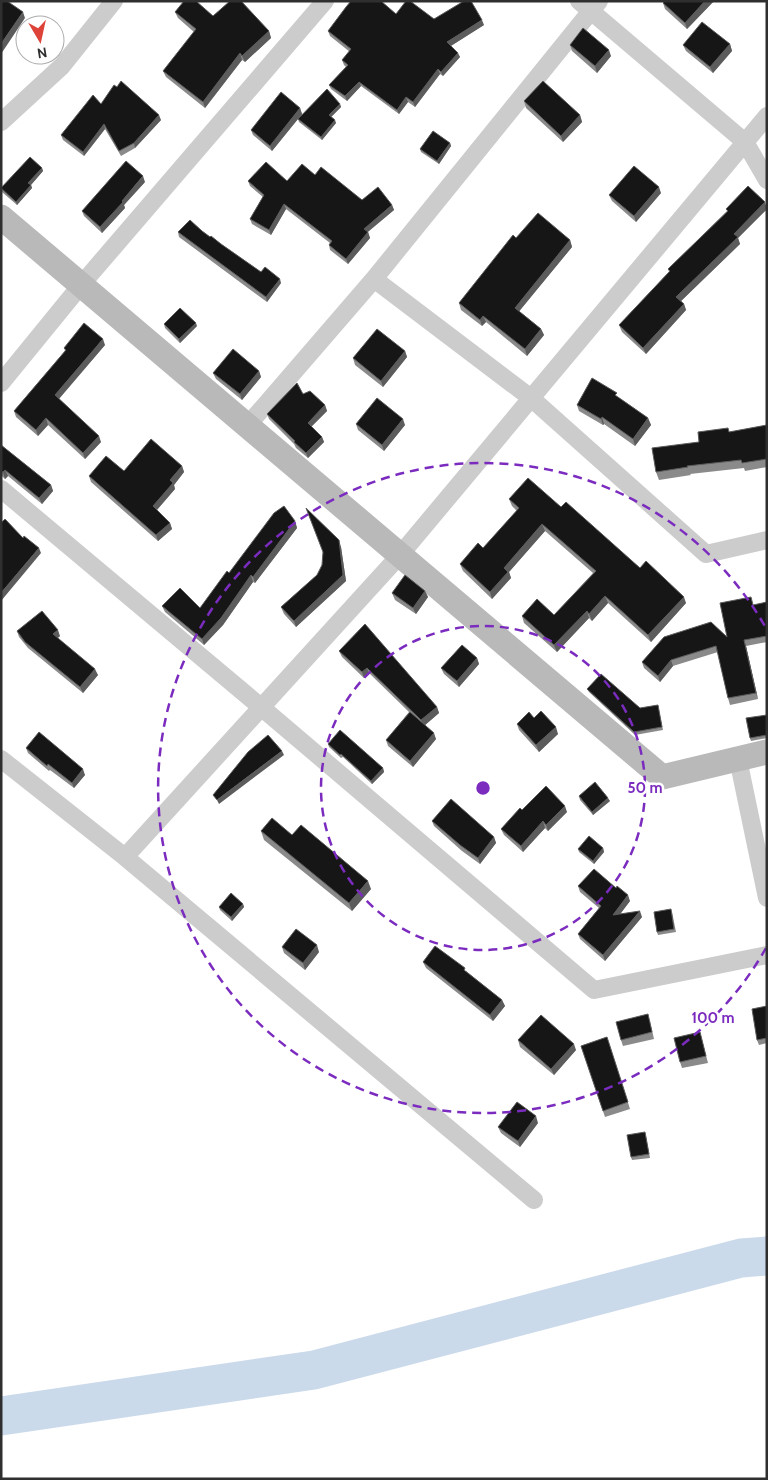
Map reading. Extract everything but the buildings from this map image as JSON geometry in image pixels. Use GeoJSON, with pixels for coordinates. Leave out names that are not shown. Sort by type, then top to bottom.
{"type":"FeatureCollection","features":[{"type":"Feature","properties":{"kind":"street"},"geometry":{"type":"LineString","coordinates":[[1,122],[62,66],[114,1]]}},
{"type":"Feature","properties":{"kind":"street"},"geometry":{"type":"LineString","coordinates":[[1,383],[81,285],[325,1]]}},
{"type":"Feature","properties":{"kind":"street"},"geometry":{"type":"LineString","coordinates":[[247,426],[374,279],[590,4],[745,142],[767,180]]}},
{"type":"Feature","properties":{"kind":"street"},"geometry":{"type":"LineString","coordinates":[[125,857],[400,555],[767,116]]}},
{"type":"Feature","properties":{"kind":"street"},"geometry":{"type":"LineString","coordinates":[[1,218],[662,776],[767,752]]}},
{"type":"Feature","properties":{"kind":"street"},"geometry":{"type":"LineString","coordinates":[[374,279],[531,398],[706,554],[767,540]]}},
{"type":"Feature","properties":{"kind":"street"},"geometry":{"type":"LineString","coordinates":[[1,490],[261,707],[594,990],[767,955]]}},
{"type":"Feature","properties":{"kind":"street"},"geometry":{"type":"LineString","coordinates":[[1,759],[125,857],[534,1200]]}},
{"type":"Feature","properties":{"kind":"street"},"geometry":{"type":"LineString","coordinates":[[738,759],[767,898]]}},
{"type":"Feature","properties":{"kind":"waterway"},"geometry":{"type":"LineString","coordinates":[[1,1416],[314,1370],[741,1258],[767,1256]]}}]}
